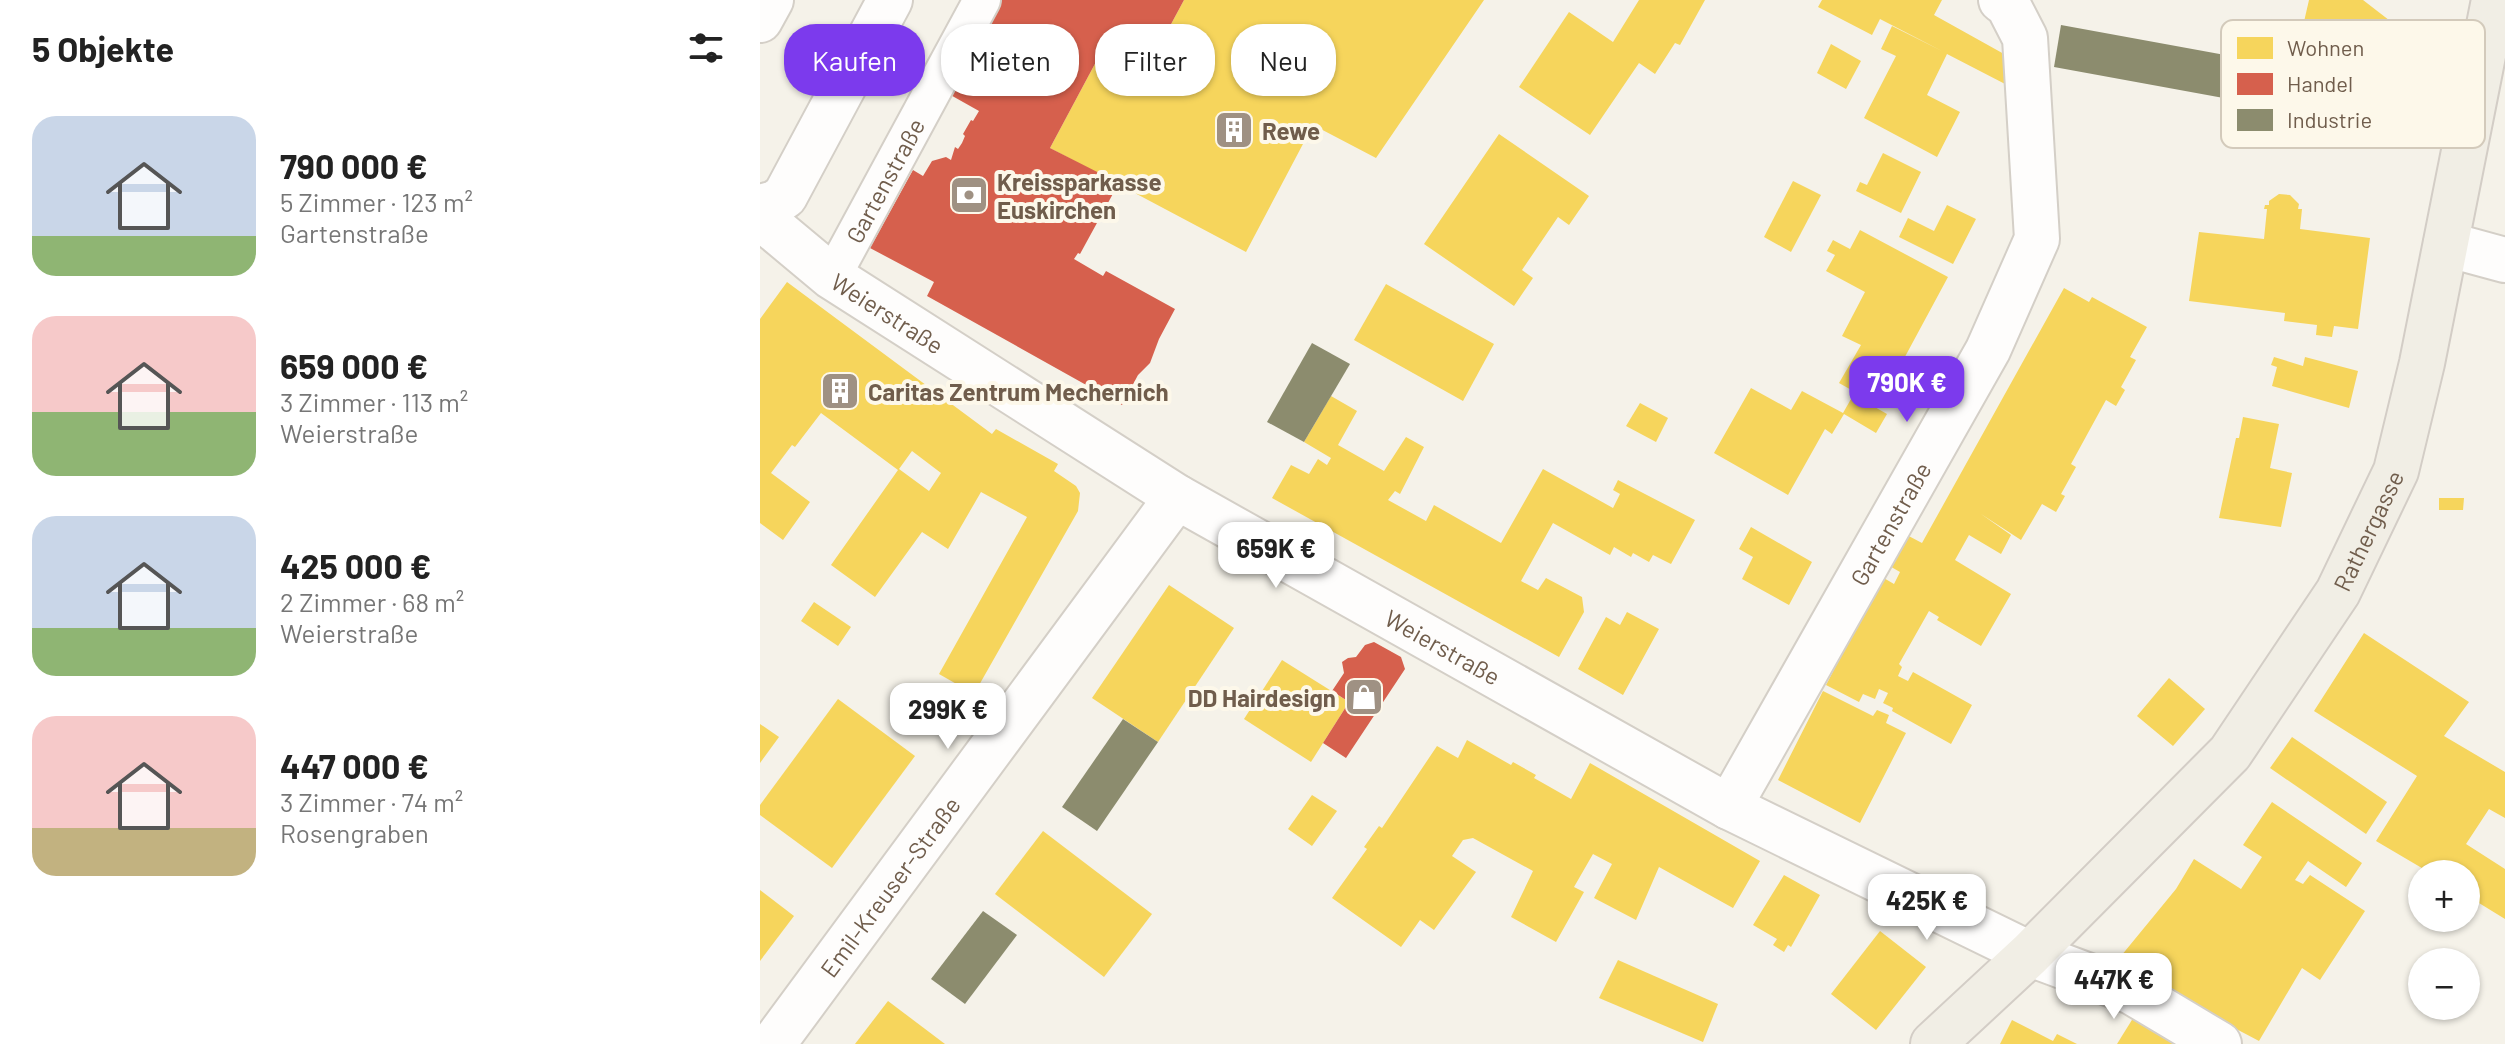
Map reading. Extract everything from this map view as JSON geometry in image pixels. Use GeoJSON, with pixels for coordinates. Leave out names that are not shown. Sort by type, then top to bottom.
{"type":"FeatureCollection","features":[{"type":"Feature","properties":{"kind":"main road","name":"Rathergasse"},"geometry":{"type":"LineString","coordinates":[[2485,46],[2494,0]]}},
{"type":"Feature","properties":{"kind":"main road","name":"Rathergasse"},"geometry":{"type":"LineString","coordinates":[[1933,1044],[2030,954],[2230,753],[2338,592],[2396,471],[2422,363],[2465,148]]}},
{"type":"Feature","properties":{"kind":"street"},"geometry":{"type":"LineString","coordinates":[[760,20],[771,0]]}},
{"type":"Feature","properties":{"kind":"street"},"geometry":{"type":"LineString","coordinates":[[760,207],[785,196],[890,0]]}},
{"type":"Feature","properties":{"kind":"street","name":"Gartenstraße"},"geometry":{"type":"LineString","coordinates":[[832,277],[982,0]]}},
{"type":"Feature","properties":{"kind":"street","name":"Gartenstraße"},"geometry":{"type":"LineString","coordinates":[[1729,807],[1988,350],[2037,239],[2025,38],[2008,5],[2001,0]]}},
{"type":"Feature","properties":{"kind":"street","name":"Weierstraße"},"geometry":{"type":"LineString","coordinates":[[760,217],[832,277],[1177,497],[1729,807],[2030,954],[2132,992],[2219,1044]]}},
{"type":"Feature","properties":{"kind":"street"},"geometry":{"type":"LineString","coordinates":[[2446,244],[2505,260]]}},
{"type":"Feature","properties":{"kind":"street","name":"Emil-Kreuser-Straße"},"geometry":{"type":"LineString","coordinates":[[773,1044],[1177,497]]}},
{"type":"Feature","properties":{"kind":"building: Wohnen","name":"Rewe"},"geometry":{"type":"Polygon","coordinates":[[[1184,0],[1484,0],[1376,158],[1313,125],[1246,252],[1050,148],[1095,64],[1095,96],[1215,96],[1215,24],[1171,24],[1184,0]]]}},
{"type":"Feature","properties":{"kind":"building: Wohnen"},"geometry":{"type":"Polygon","coordinates":[[[1639,0],[1705,0],[1680,45],[1675,43],[1655,74],[1639,63],[1590,135],[1519,87],[1569,12],[1613,42],[1639,0]]]}},
{"type":"Feature","properties":{"kind":"building: Wohnen"},"geometry":{"type":"Polygon","coordinates":[[[1822,0],[1942,0],[1934,15],[2004,54],[2007,85],[1947,54],[1927,95],[1960,112],[1937,157],[1864,118],[1896,56],[1881,49],[1892,26],[1942,51],[1880,19],[1872,35],[1818,7],[1822,0]]]}},
{"type":"Feature","properties":{"kind":"building: Wohnen"},"geometry":{"type":"Polygon","coordinates":[[[2309,0],[2363,0],[2389,20],[2304,20],[2309,0]]]}},
{"type":"Feature","properties":{"kind":"building: Wohnen"},"geometry":{"type":"Polygon","coordinates":[[[1831,44],[1861,61],[1846,89],[1817,73],[1831,44]]]}},
{"type":"Feature","properties":{"kind":"building: Wohnen"},"geometry":{"type":"Polygon","coordinates":[[[1499,134],[1589,196],[1569,225],[1558,217],[1522,270],[1533,278],[1514,306],[1424,244],[1499,134]]]}},
{"type":"Feature","properties":{"kind":"building: Wohnen"},"geometry":{"type":"Polygon","coordinates":[[[1883,153],[1921,172],[1901,213],[1856,191],[1860,182],[1867,185],[1883,153]]]}},
{"type":"Feature","properties":{"kind":"building: Wohnen"},"geometry":{"type":"Polygon","coordinates":[[[1793,181],[1821,195],[1791,252],[1764,237],[1793,181]]]}},
{"type":"Feature","properties":{"kind":"building: Wohnen"},"geometry":{"type":"Polygon","coordinates":[[[2279,194],[2290,195],[2299,204],[2298,209],[2302,209],[2300,229],[2370,238],[2358,329],[2334,326],[2332,337],[2316,335],[2317,325],[2284,321],[2285,313],[2189,301],[2199,232],[2264,239],[2265,205],[2269,205],[2269,201],[2279,194]]]}},
{"type":"Feature","properties":{"kind":"building: Wohnen"},"geometry":{"type":"Polygon","coordinates":[[[1947,205],[1976,219],[1953,264],[1899,237],[1908,218],[1934,231],[1947,205]]]}},
{"type":"Feature","properties":{"kind":"building: Wohnen"},"geometry":{"type":"Polygon","coordinates":[[[1860,230],[1948,277],[1900,366],[1897,365],[1873,406],[1887,414],[1876,433],[1844,414],[1832,434],[1825,429],[1788,495],[1714,453],[1751,388],[1791,410],[1802,391],[1843,413],[1855,392],[1839,383],[1861,345],[1842,336],[1865,292],[1826,271],[1835,255],[1827,251],[1833,240],[1850,249],[1860,230]]]}},
{"type":"Feature","properties":{"kind":"building: Wohnen"},"geometry":{"type":"Polygon","coordinates":[[[787,282],[992,434],[996,429],[1058,464],[1054,471],[1076,486],[1080,493],[1078,511],[974,694],[939,674],[1027,517],[981,492],[948,549],[922,532],[875,597],[831,565],[898,470],[821,413],[771,473],[810,502],[783,540],[760,523],[760,319],[787,282]],[[912,451],[899,469],[929,491],[941,473],[912,451]]]}},
{"type":"Feature","properties":{"kind":"building: Wohnen"},"geometry":{"type":"Polygon","coordinates":[[[1386,284],[1494,344],[1463,401],[1354,340],[1386,284]]]}},
{"type":"Feature","properties":{"kind":"building: Wohnen"},"geometry":{"type":"Polygon","coordinates":[[[2064,288],[2089,302],[2092,297],[2147,327],[2130,357],[2136,360],[2121,387],[2125,390],[2116,406],[2106,400],[2071,464],[2076,467],[2061,494],[2065,496],[2056,512],[2042,504],[2021,540],[1981,514],[2011,535],[2001,554],[1969,535],[1955,560],[2011,594],[1981,646],[1937,620],[1939,617],[1929,611],[1899,664],[1902,667],[1898,676],[1908,681],[1913,672],[1972,705],[1951,744],[1892,711],[1893,708],[1883,703],[1888,693],[1879,689],[1875,699],[1863,694],[1859,702],[1826,685],[1882,577],[1894,584],[1900,572],[1886,564],[1903,533],[1922,543],[2064,288]]]}},
{"type":"Feature","properties":{"kind":"building: Wohnen"},"geometry":{"type":"Polygon","coordinates":[[[2274,357],[2303,366],[2305,357],[2358,371],[2349,408],[2272,386],[2277,367],[2271,365],[2274,357]]]}},
{"type":"Feature","properties":{"kind":"building: Wohnen"},"geometry":{"type":"Polygon","coordinates":[[[1331,396],[1357,411],[1338,445],[1384,471],[1406,437],[1424,447],[1400,494],[1395,491],[1388,500],[1426,521],[1434,505],[1501,543],[1543,469],[1613,508],[1620,494],[1613,490],[1618,480],[1695,520],[1671,564],[1653,555],[1649,562],[1633,553],[1631,557],[1614,547],[1610,555],[1553,523],[1521,581],[1538,590],[1546,578],[1582,597],[1584,612],[1559,657],[1272,498],[1291,465],[1309,474],[1318,459],[1327,465],[1331,458],[1304,442],[1331,396]]]}},
{"type":"Feature","properties":{"kind":"building: Wohnen"},"geometry":{"type":"Polygon","coordinates":[[[1640,403],[1668,418],[1656,442],[1626,426],[1640,403]]]}},
{"type":"Feature","properties":{"kind":"building: Wohnen"},"geometry":{"type":"Polygon","coordinates":[[[2243,417],[2279,424],[2270,468],[2292,473],[2281,527],[2219,518],[2243,417]]]}},
{"type":"Feature","properties":{"kind":"building: Wohnen"},"geometry":{"type":"Polygon","coordinates":[[[2439,498],[2464,498],[2463,510],[2439,510],[2439,498]]]}},
{"type":"Feature","properties":{"kind":"building: Wohnen"},"geometry":{"type":"Polygon","coordinates":[[[1751,527],[1812,562],[1789,605],[1742,579],[1753,557],[1739,549],[1751,527]]]}},
{"type":"Feature","properties":{"kind":"building: Wohnen"},"geometry":{"type":"Polygon","coordinates":[[[1169,585],[1234,628],[1158,742],[1092,698],[1169,585]]]}},
{"type":"Feature","properties":{"kind":"building: Wohnen"},"geometry":{"type":"Polygon","coordinates":[[[814,602],[851,627],[838,646],[801,621],[814,602]]]}},
{"type":"Feature","properties":{"kind":"building: Wohnen"},"geometry":{"type":"Polygon","coordinates":[[[1627,612],[1659,629],[1623,695],[1578,669],[1606,617],[1620,625],[1627,612]]]}},
{"type":"Feature","properties":{"kind":"building: Wohnen"},"geometry":{"type":"Polygon","coordinates":[[[2364,633],[2469,702],[2444,736],[2505,772],[2505,818],[2489,809],[2466,844],[2505,869],[2505,919],[2480,904],[2480,860],[2408,860],[2376,841],[2417,776],[2314,711],[2364,633]]]}},
{"type":"Feature","properties":{"kind":"building: Wohnen"},"geometry":{"type":"Polygon","coordinates":[[[1282,660],[1349,702],[1311,762],[1244,719],[1282,660]]]}},
{"type":"Feature","properties":{"kind":"building: Wohnen"},"geometry":{"type":"Polygon","coordinates":[[[2169,678],[2205,709],[2173,746],[2137,716],[2169,678]]]}},
{"type":"Feature","properties":{"kind":"building: Wohnen"},"geometry":{"type":"Polygon","coordinates":[[[1823,691],[1873,716],[1877,710],[1889,715],[1886,723],[1906,733],[1860,823],[1778,780],[1823,691]]]}},
{"type":"Feature","properties":{"kind":"building: Wohnen"},"geometry":{"type":"Polygon","coordinates":[[[838,699],[915,756],[832,868],[760,815],[760,805],[838,699]]]}},
{"type":"Feature","properties":{"kind":"building: Wohnen"},"geometry":{"type":"Polygon","coordinates":[[[760,724],[779,737],[760,763],[760,724]]]}},
{"type":"Feature","properties":{"kind":"building: Wohnen"},"geometry":{"type":"Polygon","coordinates":[[[2292,737],[2387,802],[2366,834],[2270,768],[2292,737]]]}},
{"type":"Feature","properties":{"kind":"building: Wohnen"},"geometry":{"type":"Polygon","coordinates":[[[1467,740],[1536,775],[1534,778],[1571,799],[1590,763],[1760,861],[1733,908],[1659,867],[1636,920],[1594,898],[1612,864],[1593,854],[1574,887],[1584,892],[1556,942],[1511,917],[1533,871],[1473,838],[1463,840],[1452,856],[1476,872],[1434,930],[1420,920],[1401,947],[1332,898],[1367,849],[1364,847],[1379,826],[1382,828],[1437,746],[1458,758],[1467,740]]]}},
{"type":"Feature","properties":{"kind":"building: Wohnen"},"geometry":{"type":"Polygon","coordinates":[[[1312,795],[1337,811],[1312,846],[1288,829],[1312,795]]]}},
{"type":"Feature","properties":{"kind":"building: Wohnen"},"geometry":{"type":"Polygon","coordinates":[[[2272,802],[2362,863],[2346,887],[2308,861],[2295,880],[2303,884],[2310,875],[2365,911],[2320,980],[2302,968],[2259,1041],[2170,994],[2121,956],[2176,889],[2194,859],[2241,889],[2262,857],[2243,845],[2272,802]]]}},
{"type":"Feature","properties":{"kind":"building: Wohnen"},"geometry":{"type":"Polygon","coordinates":[[[1043,831],[1152,914],[1104,977],[995,894],[1043,831]]]}},
{"type":"Feature","properties":{"kind":"building: Wohnen"},"geometry":{"type":"Polygon","coordinates":[[[1784,875],[1820,895],[1791,947],[1788,945],[1784,952],[1773,945],[1777,939],[1753,925],[1784,875]]]}},
{"type":"Feature","properties":{"kind":"building: Wohnen"},"geometry":{"type":"Polygon","coordinates":[[[760,890],[794,916],[760,961],[760,890]]]}},
{"type":"Feature","properties":{"kind":"building: Wohnen"},"geometry":{"type":"Polygon","coordinates":[[[1880,931],[1926,967],[1876,1030],[1831,994],[1880,931]]]}},
{"type":"Feature","properties":{"kind":"building: Wohnen"},"geometry":{"type":"Polygon","coordinates":[[[1618,960],[1718,1004],[1703,1042],[1599,998],[1618,960]]]}},
{"type":"Feature","properties":{"kind":"building: Wohnen"},"geometry":{"type":"Polygon","coordinates":[[[888,1001],[945,1044],[855,1044],[888,1001]]]}},
{"type":"Feature","properties":{"kind":"building: Wohnen"},"geometry":{"type":"Polygon","coordinates":[[[2135,1015],[2178,1044],[2117,1044],[2135,1015]]]}},
{"type":"Feature","properties":{"kind":"building: Wohnen"},"geometry":{"type":"Polygon","coordinates":[[[2012,1020],[2053,1041],[2057,1034],[2077,1044],[2000,1044],[2012,1020]]]}},
{"type":"Feature","properties":{"kind":"building: Handel"},"geometry":{"type":"Polygon","coordinates":[[[995,0],[1184,0],[1171,24],[1095,24],[1095,64],[1079,94],[1079,24],[983,24],[995,0]]]}},
{"type":"Feature","properties":{"kind":"building: Handel"},"geometry":{"type":"Polygon","coordinates":[[[952,96],[1078,96],[1050,148],[1117,182],[1080,254],[1074,259],[1103,276],[1106,271],[1175,309],[1150,363],[1138,375],[1122,405],[927,296],[934,282],[870,248],[913,170],[923,176],[932,161],[946,157],[951,160],[955,147],[958,149],[962,143],[963,134],[979,111],[952,96]]]}},
{"type":"Feature","properties":{"kind":"building: Handel","name":"DD Hairdesign"},"geometry":{"type":"Polygon","coordinates":[[[1374,642],[1401,657],[1405,669],[1346,758],[1323,743],[1349,702],[1332,691],[1344,673],[1342,662],[1356,657],[1365,645],[1374,642]]]}},
{"type":"Feature","properties":{"kind":"building: Industrie"},"geometry":{"type":"Polygon","coordinates":[[[2061,25],[2221,54],[2221,98],[2054,67],[2061,25]]]}},
{"type":"Feature","properties":{"kind":"building: Industrie"},"geometry":{"type":"Polygon","coordinates":[[[1312,343],[1350,364],[1304,442],[1267,422],[1312,343]]]}},
{"type":"Feature","properties":{"kind":"building: Industrie"},"geometry":{"type":"Polygon","coordinates":[[[1123,719],[1158,742],[1097,831],[1062,807],[1123,719]]]}},
{"type":"Feature","properties":{"kind":"building: Industrie"},"geometry":{"type":"Polygon","coordinates":[[[983,911],[1017,935],[965,1004],[931,979],[983,911]]]}},
{"type":"Feature","properties":{"kind":"place","name":"Rewe"},"geometry":{"type":"Point","coordinates":[1234,130]}},
{"type":"Feature","properties":{"kind":"place","name":"Kreissparkasse Euskirchen"},"geometry":{"type":"Point","coordinates":[969,195]}},
{"type":"Feature","properties":{"kind":"place","name":"Caritas Zentrum Mechernich"},"geometry":{"type":"Point","coordinates":[840,391]}},
{"type":"Feature","properties":{"kind":"place","name":"DD Hairdesign"},"geometry":{"type":"Point","coordinates":[1364,697]}}]}
